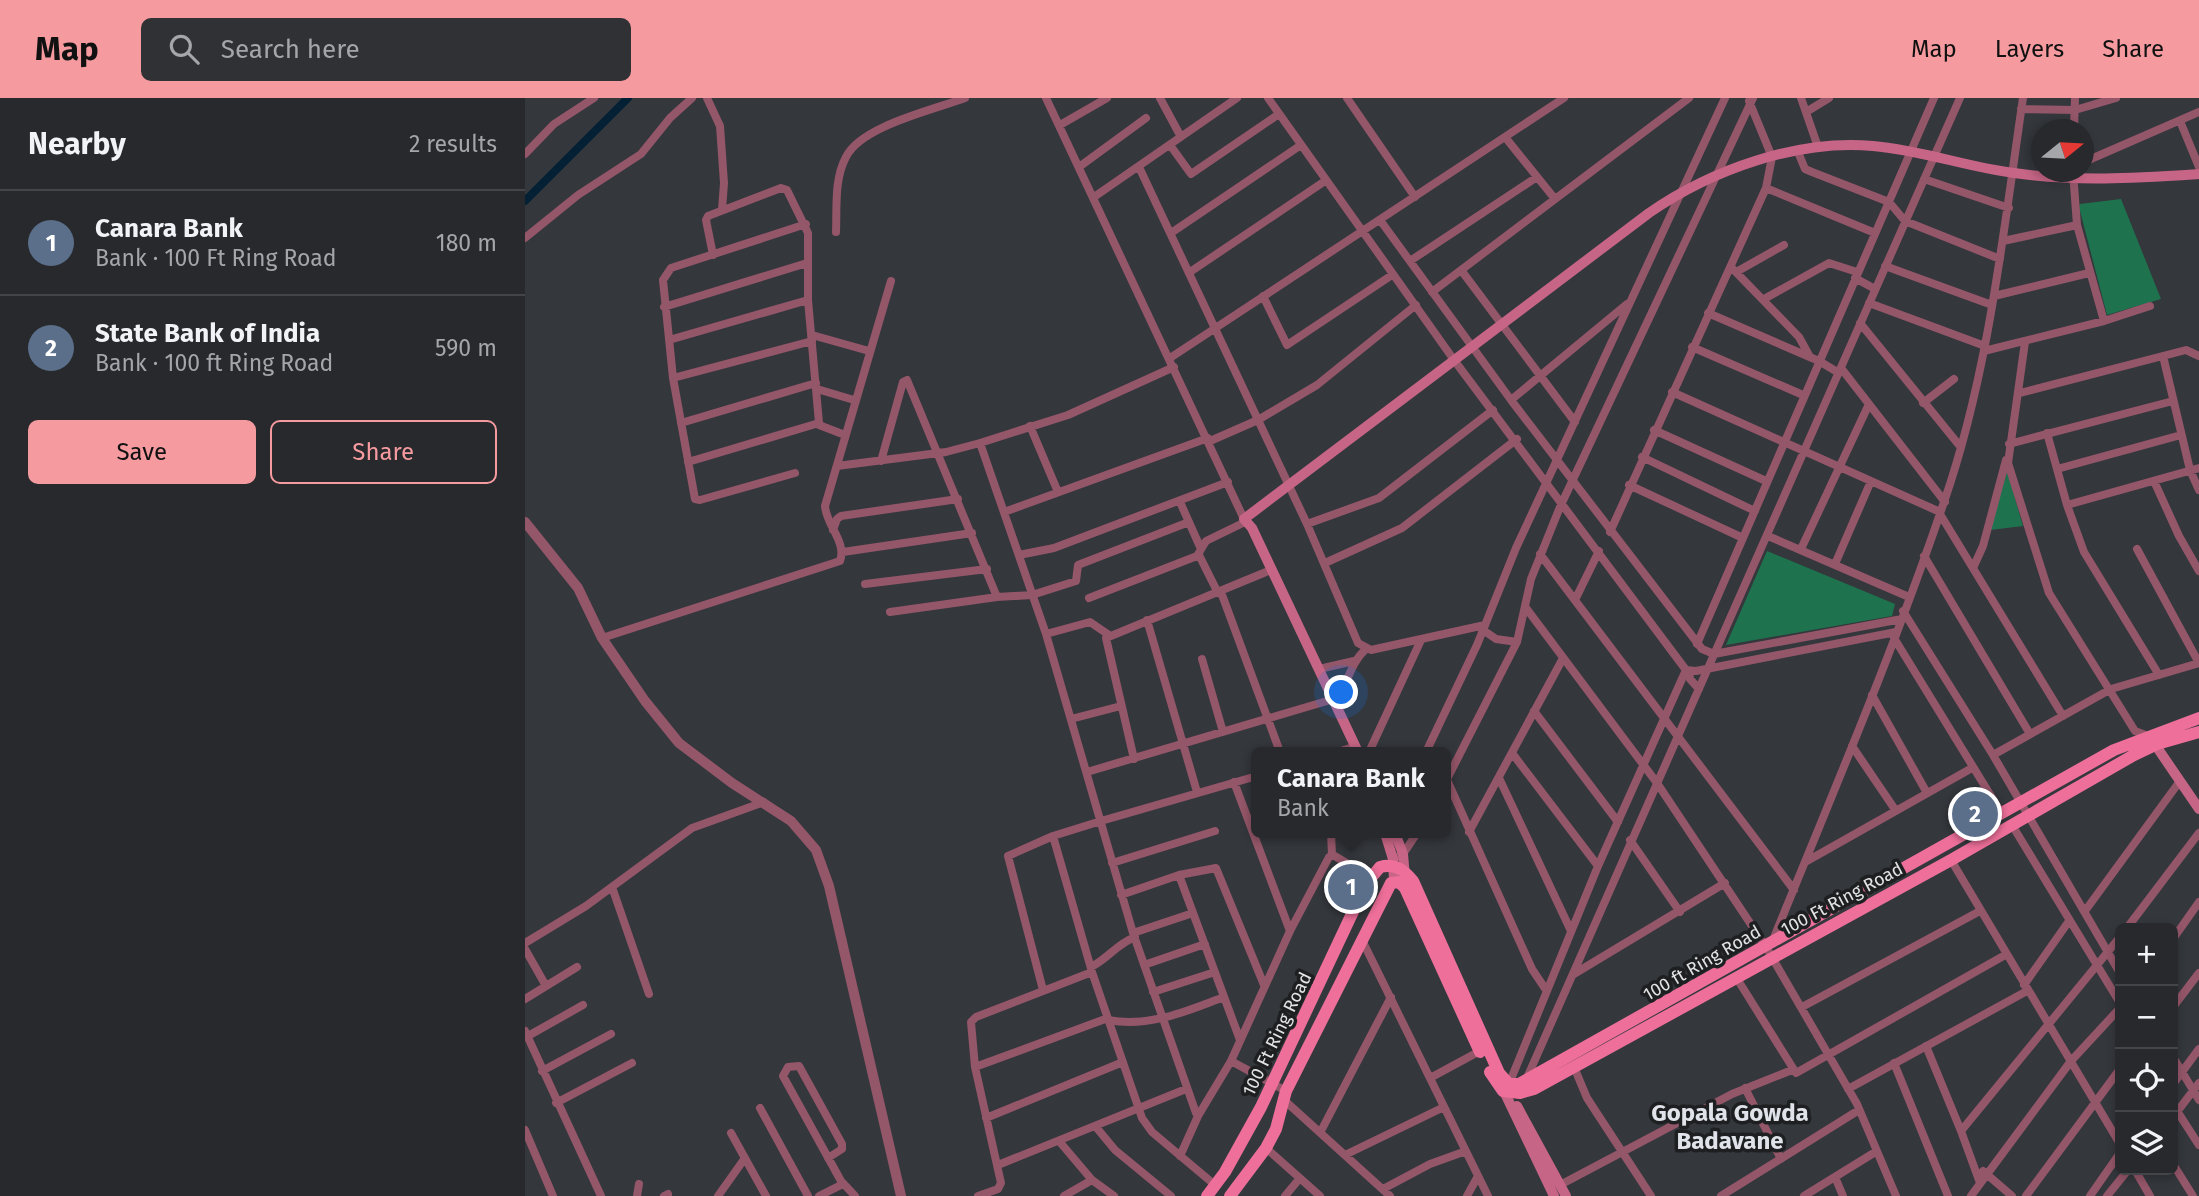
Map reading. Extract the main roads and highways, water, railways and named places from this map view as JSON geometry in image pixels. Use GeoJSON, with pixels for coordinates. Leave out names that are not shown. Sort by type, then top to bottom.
{"type":"FeatureCollection","features":[{"type":"Feature","properties":{"kind":"main road"},"geometry":{"type":"LineString","coordinates":[[1243,521],[1501,324],[1683,190],[1772,157],[1818,147],[1849,144],[1913,152],[2012,173],[2031,174]]}},
{"type":"Feature","properties":{"kind":"main road"},"geometry":{"type":"LineString","coordinates":[[2094,176],[2199,174]]}},
{"type":"Feature","properties":{"kind":"main road"},"geometry":{"type":"LineString","coordinates":[[1243,521],[1351,747]]}},
{"type":"Feature","properties":{"kind":"main road"},"geometry":{"type":"LineString","coordinates":[[1243,521],[1252,528],[1331,702]]}},
{"type":"Feature","properties":{"kind":"main road","name":"100 ft Ring Road"},"geometry":{"type":"LineString","coordinates":[[1511,1085],[1770,949],[2114,750],[2152,740],[2199,718]]}},
{"type":"Feature","properties":{"kind":"main road","name":"100 Ft Ring Road"},"geometry":{"type":"LineString","coordinates":[[1511,1085],[1534,1089],[1736,977],[1770,949],[1951,860],[2152,740],[2199,733]]}},
{"type":"Feature","properties":{"kind":"main road"},"geometry":{"type":"LineString","coordinates":[[2152,740],[2199,809]]}},
{"type":"Feature","properties":{"kind":"main road"},"geometry":{"type":"LineString","coordinates":[[1390,838],[1399,862],[1511,1085],[1557,1191],[1566,1196]]}},
{"type":"Feature","properties":{"kind":"main road"},"geometry":{"type":"LineString","coordinates":[[1399,862],[1400,885],[1480,1052],[1511,1085]]}},
{"type":"Feature","properties":{"kind":"main road","name":"100 Ft Ring Road"},"geometry":{"type":"LineString","coordinates":[[1207,1196],[1272,1083],[1370,877],[1380,867],[1399,862]]}},
{"type":"Feature","properties":{"kind":"main road","name":"100 Ft Ring Road"},"geometry":{"type":"LineString","coordinates":[[1230,1196],[1266,1148],[1276,1129],[1285,1095],[1384,893],[1400,885]]}},
{"type":"Feature","properties":{"kind":"waterway"},"geometry":{"type":"LineString","coordinates":[[525,201],[628,98]]}},
{"type":"Feature","properties":{"kind":"place","name":"State Bank of India"},"geometry":{"type":"Point","coordinates":[1975,814]}},
{"type":"Feature","properties":{"kind":"place","name":"Canara Bank"},"geometry":{"type":"Point","coordinates":[1351,887]}},
{"type":"Feature","properties":{"kind":"district","name":"Gopala Gowda Badavane"},"geometry":{"type":"Point","coordinates":[1730,1127]}}]}
